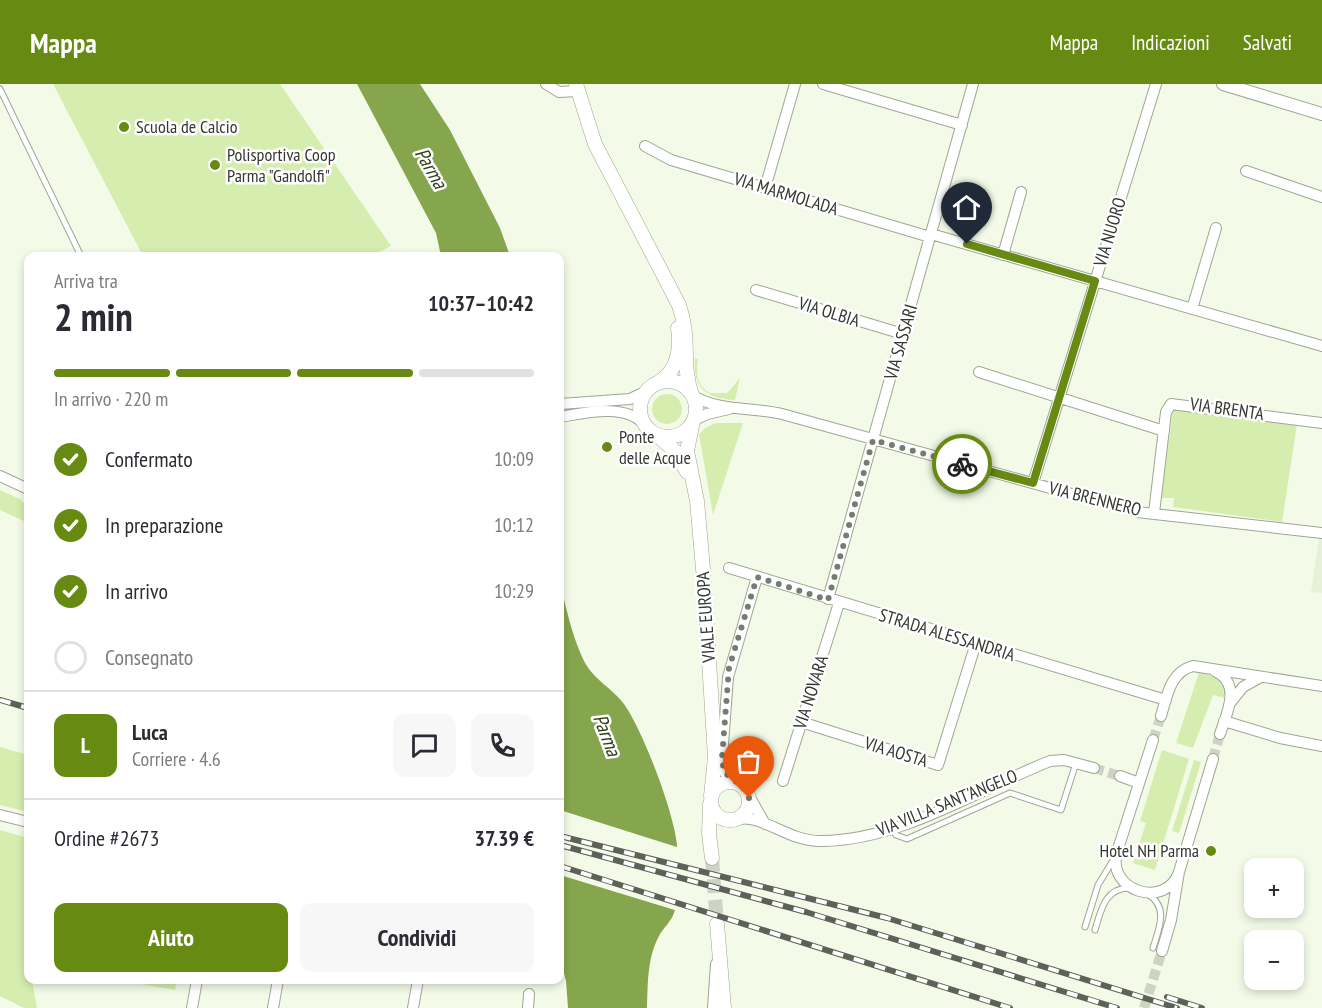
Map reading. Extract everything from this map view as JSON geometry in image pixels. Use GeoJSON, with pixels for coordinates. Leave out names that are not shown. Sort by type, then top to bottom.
{"type":"FeatureCollection","features":[{"type":"Feature","properties":{"kind":"main road"},"geometry":{"type":"LineString","coordinates":[[577,87],[592,138],[667,285],[680,305],[687,331],[687,374],[696,409],[693,421],[677,435],[665,437],[648,428],[639,410],[645,392],[673,369],[678,348],[678,327],[667,285]]}},
{"type":"Feature","properties":{"kind":"main road"},"geometry":{"type":"LineString","coordinates":[[657,383],[677,382],[692,395]]}},
{"type":"Feature","properties":{"kind":"main road","name":"VIALE EUROPA"},"geometry":{"type":"LineString","coordinates":[[693,421],[687,443],[691,479],[698,507],[715,757],[711,798]]}},
{"type":"Feature","properties":{"kind":"main road","name":"VIALE EUROPA"},"geometry":{"type":"LineString","coordinates":[[648,428],[673,448],[691,479]]}},
{"type":"Feature","properties":{"kind":"main road"},"geometry":{"type":"LineString","coordinates":[[715,757],[724,772],[744,789],[749,807],[737,820],[716,836],[712,854],[709,834],[711,798],[723,783],[744,789]]}},
{"type":"Feature","properties":{"kind":"main road"},"geometry":{"type":"LineString","coordinates":[[711,798],[716,815],[723,819],[737,820]]}},
{"type":"Feature","properties":{"kind":"main road"},"geometry":{"type":"LineString","coordinates":[[717,924],[724,1008]]}},
{"type":"Feature","properties":{"kind":"street"},"geometry":{"type":"LineString","coordinates":[[546,84],[559,92],[577,87]]}},
{"type":"Feature","properties":{"kind":"street"},"geometry":{"type":"LineString","coordinates":[[765,188],[795,84]]}},
{"type":"Feature","properties":{"kind":"street"},"geometry":{"type":"LineString","coordinates":[[823,84],[962,125]]}},
{"type":"Feature","properties":{"kind":"street","name":"VIA SASSARI"},"geometry":{"type":"LineString","coordinates":[[833,601],[873,440],[973,84]]}},
{"type":"Feature","properties":{"kind":"street","name":"VIA NUORO"},"geometry":{"type":"LineString","coordinates":[[1033,483],[1156,84]]}},
{"type":"Feature","properties":{"kind":"street"},"geometry":{"type":"LineString","coordinates":[[1222,84],[1322,114]]}},
{"type":"Feature","properties":{"kind":"street","name":"VIA MARMOLADA"},"geometry":{"type":"LineString","coordinates":[[645,146],[671,160],[765,188],[1322,346]]}},
{"type":"Feature","properties":{"kind":"street"},"geometry":{"type":"LineString","coordinates":[[1246,171],[1322,197]]}},
{"type":"Feature","properties":{"kind":"street"},"geometry":{"type":"LineString","coordinates":[[1003,255],[1021,192]]}},
{"type":"Feature","properties":{"kind":"street"},"geometry":{"type":"LineString","coordinates":[[1192,309],[1216,228]]}},
{"type":"Feature","properties":{"kind":"street","name":"VIA OLBIA"},"geometry":{"type":"LineString","coordinates":[[756,290],[903,334]]}},
{"type":"Feature","properties":{"kind":"street"},"geometry":{"type":"LineString","coordinates":[[979,372],[1164,431]]}},
{"type":"Feature","properties":{"kind":"street"},"geometry":{"type":"LineString","coordinates":[[564,404],[626,399],[645,392]]}},
{"type":"Feature","properties":{"kind":"street","name":"VIA BRENNERO"},"geometry":{"type":"LineString","coordinates":[[692,395],[712,404],[776,413],[1137,512],[1322,533]]}},
{"type":"Feature","properties":{"kind":"street","name":"VIA BRENTA"},"geometry":{"type":"LineString","coordinates":[[1154,513],[1167,408],[1175,403],[1322,423]]}},
{"type":"Feature","properties":{"kind":"street","name":"VIA BRENNERO"},"geometry":{"type":"LineString","coordinates":[[693,421],[707,414],[734,408]]}},
{"type":"Feature","properties":{"kind":"street"},"geometry":{"type":"LineString","coordinates":[[564,417],[626,413],[648,428]]}},
{"type":"Feature","properties":{"kind":"street"},"geometry":{"type":"LineString","coordinates":[[0,476],[24,487]]}},
{"type":"Feature","properties":{"kind":"street","name":"STRADA ALESSANDRIA"},"geometry":{"type":"LineString","coordinates":[[729,568],[1166,700]]}},
{"type":"Feature","properties":{"kind":"street"},"geometry":{"type":"LineString","coordinates":[[724,772],[724,706],[729,668],[757,577]]}},
{"type":"Feature","properties":{"kind":"street","name":"VIA NOVARA"},"geometry":{"type":"LineString","coordinates":[[783,782],[833,601]]}},
{"type":"Feature","properties":{"kind":"street","name":"VIA AOSTA"},"geometry":{"type":"LineString","coordinates":[[801,722],[938,765],[976,644]]}},
{"type":"Feature","properties":{"kind":"street"},"geometry":{"type":"LineString","coordinates":[[1161,716],[1174,677],[1182,670],[1193,666],[1322,686]]}},
{"type":"Feature","properties":{"kind":"street"},"geometry":{"type":"LineString","coordinates":[[1206,668],[1223,675],[1229,684],[1231,695],[1220,734]]}},
{"type":"Feature","properties":{"kind":"street"},"geometry":{"type":"LineString","coordinates":[[1228,708],[1241,688],[1259,678]]}},
{"type":"Feature","properties":{"kind":"street"},"geometry":{"type":"LineString","coordinates":[[1224,721],[1280,738],[1322,746]]}},
{"type":"Feature","properties":{"kind":"street"},"geometry":{"type":"LineString","coordinates":[[1153,740],[1117,852],[1117,873],[1123,883],[1139,890],[1156,893],[1167,889],[1179,872]]}},
{"type":"Feature","properties":{"kind":"street","name":"VIA VILLA SANT'ANGELO"},"geometry":{"type":"LineString","coordinates":[[737,820],[765,824],[784,834],[809,841],[855,837],[891,828],[1056,759],[1094,768]]}},
{"type":"Feature","properties":{"kind":"street"},"geometry":{"type":"LineString","coordinates":[[1157,949],[1172,920],[1179,872],[1213,759]]}},
{"type":"Feature","properties":{"kind":"street"},"geometry":{"type":"LineString","coordinates":[[1120,776],[1139,783]]}},
{"type":"Feature","properties":{"kind":"street"},"geometry":{"type":"LineString","coordinates":[[744,789],[765,824]]}},
{"type":"Feature","properties":{"kind":"street"},"geometry":{"type":"LineString","coordinates":[[0,815],[24,821]]}},
{"type":"Feature","properties":{"kind":"street"},"geometry":{"type":"LineString","coordinates":[[713,1008],[718,940]]}},
{"type":"Feature","properties":{"kind":"street"},"geometry":{"type":"LineString","coordinates":[[192,1008],[196,984]]}},
{"type":"Feature","properties":{"kind":"street"},"geometry":{"type":"LineString","coordinates":[[273,1008],[277,984]]}},
{"type":"Feature","properties":{"kind":"street"},"geometry":{"type":"LineString","coordinates":[[413,1008],[417,984]]}},
{"type":"Feature","properties":{"kind":"street"},"geometry":{"type":"LineString","coordinates":[[528,1008],[529,994]]}},
{"type":"Feature","properties":{"kind":"lane"},"geometry":{"type":"LineString","coordinates":[[0,89],[79,252]]}},
{"type":"Feature","properties":{"kind":"lane"},"geometry":{"type":"LineString","coordinates":[[891,828],[896,835],[907,839],[1011,794],[1061,810],[1076,763]]}},
{"type":"Feature","properties":{"kind":"lane"},"geometry":{"type":"LineString","coordinates":[[1084,927],[1098,885],[1117,852]]}},
{"type":"Feature","properties":{"kind":"lane"},"geometry":{"type":"LineString","coordinates":[[1095,930],[1109,895],[1118,889],[1139,890],[1153,898],[1161,912],[1157,949]]}},
{"type":"Feature","properties":{"kind":"shaded area","name":"Polisportiva Coop Parma \"Gandolfi\""},"geometry":{"type":"Polygon","coordinates":[[[53,84],[280,84],[391,246],[380,252],[141,252],[53,84]]]}},
{"type":"Feature","properties":{"kind":"shaded area"},"geometry":{"type":"Polygon","coordinates":[[[695,358],[698,359],[697,374],[700,382],[710,393],[727,393],[740,378],[735,400],[717,397],[704,390],[699,385],[696,378],[695,358]]]}},
{"type":"Feature","properties":{"kind":"shaded area"},"geometry":{"type":"Polygon","coordinates":[[[667,394],[678,398],[682,409],[678,420],[667,424],[656,420],[652,409],[656,398],[667,394]]]}},
{"type":"Feature","properties":{"kind":"shaded area"},"geometry":{"type":"Polygon","coordinates":[[[1180,408],[1297,424],[1282,522],[1173,507],[1174,498],[1161,498],[1173,410],[1180,408]]]}},
{"type":"Feature","properties":{"kind":"shaded area"},"geometry":{"type":"Polygon","coordinates":[[[716,423],[743,423],[713,515],[699,434],[716,423]]]}},
{"type":"Feature","properties":{"kind":"shaded area"},"geometry":{"type":"Polygon","coordinates":[[[0,490],[20,499],[24,504],[24,521],[0,510],[0,490]]]}},
{"type":"Feature","properties":{"kind":"shaded area"},"geometry":{"type":"Polygon","coordinates":[[[1319,538],[1322,539],[1322,593],[1311,592],[1319,538]]]}},
{"type":"Feature","properties":{"kind":"shaded area"},"geometry":{"type":"Polygon","coordinates":[[[1199,672],[1209,675],[1220,683],[1224,698],[1213,695],[1193,748],[1176,743],[1199,672]]]}},
{"type":"Feature","properties":{"kind":"shaded area"},"geometry":{"type":"Polygon","coordinates":[[[0,747],[24,754],[24,811],[0,805],[0,747]]]}},
{"type":"Feature","properties":{"kind":"shaded area"},"geometry":{"type":"Polygon","coordinates":[[[1162,750],[1189,759],[1155,870],[1133,863],[1146,823],[1140,821],[1162,750]]]}},
{"type":"Feature","properties":{"kind":"shaded area"},"geometry":{"type":"Polygon","coordinates":[[[1194,760],[1201,762],[1179,833],[1172,831],[1194,760]]]}},
{"type":"Feature","properties":{"kind":"shaded area"},"geometry":{"type":"Polygon","coordinates":[[[0,830],[24,837],[24,984],[33,984],[37,1008],[24,1008],[0,996],[0,830]]]}},
{"type":"Feature","properties":{"kind":"shaded area"},"geometry":{"type":"Polygon","coordinates":[[[141,984],[176,984],[175,990],[141,984]]]}},
{"type":"Feature","properties":{"kind":"water","name":"Parma"},"geometry":{"type":"Polygon","coordinates":[[[357,84],[420,84],[450,130],[500,228],[509,252],[440,252],[436,233],[357,84]]]}},
{"type":"Feature","properties":{"kind":"water","name":"Parma"},"geometry":{"type":"Polygon","coordinates":[[[564,599],[584,661],[588,668],[624,704],[640,733],[656,772],[675,831],[678,871],[678,897],[673,916],[659,936],[652,953],[647,1008],[568,1008],[564,973],[564,599]]]}},
{"type":"Feature","properties":{"kind":"pier"},"geometry":{"type":"Polygon","coordinates":[[[564,811],[680,848],[681,886],[678,911],[564,876],[564,811]]]}},
{"type":"Feature","properties":{"kind":"tunnel"},"geometry":{"type":"LineString","coordinates":[[1153,740],[1161,716]]}},
{"type":"Feature","properties":{"kind":"tunnel"},"geometry":{"type":"LineString","coordinates":[[1213,759],[1220,734]]}},
{"type":"Feature","properties":{"kind":"tunnel"},"geometry":{"type":"LineString","coordinates":[[1094,768],[1120,776]]}},
{"type":"Feature","properties":{"kind":"tunnel"},"geometry":{"type":"LineString","coordinates":[[712,858],[717,924]]}},
{"type":"Feature","properties":{"kind":"tunnel"},"geometry":{"type":"LineString","coordinates":[[1144,1008],[1162,951]]}},
{"type":"Feature","properties":{"kind":"railway"},"geometry":{"type":"LineString","coordinates":[[0,700],[24,707]]}},
{"type":"Feature","properties":{"kind":"railway"},"geometry":{"type":"LineString","coordinates":[[564,837],[887,918],[1177,1008]]}},
{"type":"Feature","properties":{"kind":"railway"},"geometry":{"type":"LineString","coordinates":[[564,846],[806,912],[1117,1008]]}},
{"type":"Feature","properties":{"kind":"railway"},"geometry":{"type":"LineString","coordinates":[[564,867],[1010,1008]]}},
{"type":"Feature","properties":{"kind":"railway"},"geometry":{"type":"LineString","coordinates":[[1167,997],[1202,1008]]}},
{"type":"Feature","properties":{"kind":"way so far"},"geometry":{"type":"LineString","coordinates":[[749,798],[746,790],[724,772],[722,758],[724,706],[729,668],[757,577],[828,600],[873,440],[962,464]]}},
{"type":"Feature","properties":{"kind":"place","name":"Scuola de Calcio"},"geometry":{"type":"Point","coordinates":[124,127]}},
{"type":"Feature","properties":{"kind":"place","name":"Polisportiva Coop Parma \"Gandolfi\""},"geometry":{"type":"Point","coordinates":[215,165]}},
{"type":"Feature","properties":{"kind":"place","name":"Ponte delle Acque"},"geometry":{"type":"Point","coordinates":[607,447]}},
{"type":"Feature","properties":{"kind":"place","name":"Hotel NH Parma"},"geometry":{"type":"Point","coordinates":[1211,851]}},
{"type":"Feature","properties":{"kind":"route"},"geometry":{"type":"LineString","coordinates":[[962,464],[1033,483],[1095,281],[967,244]]}}]}
